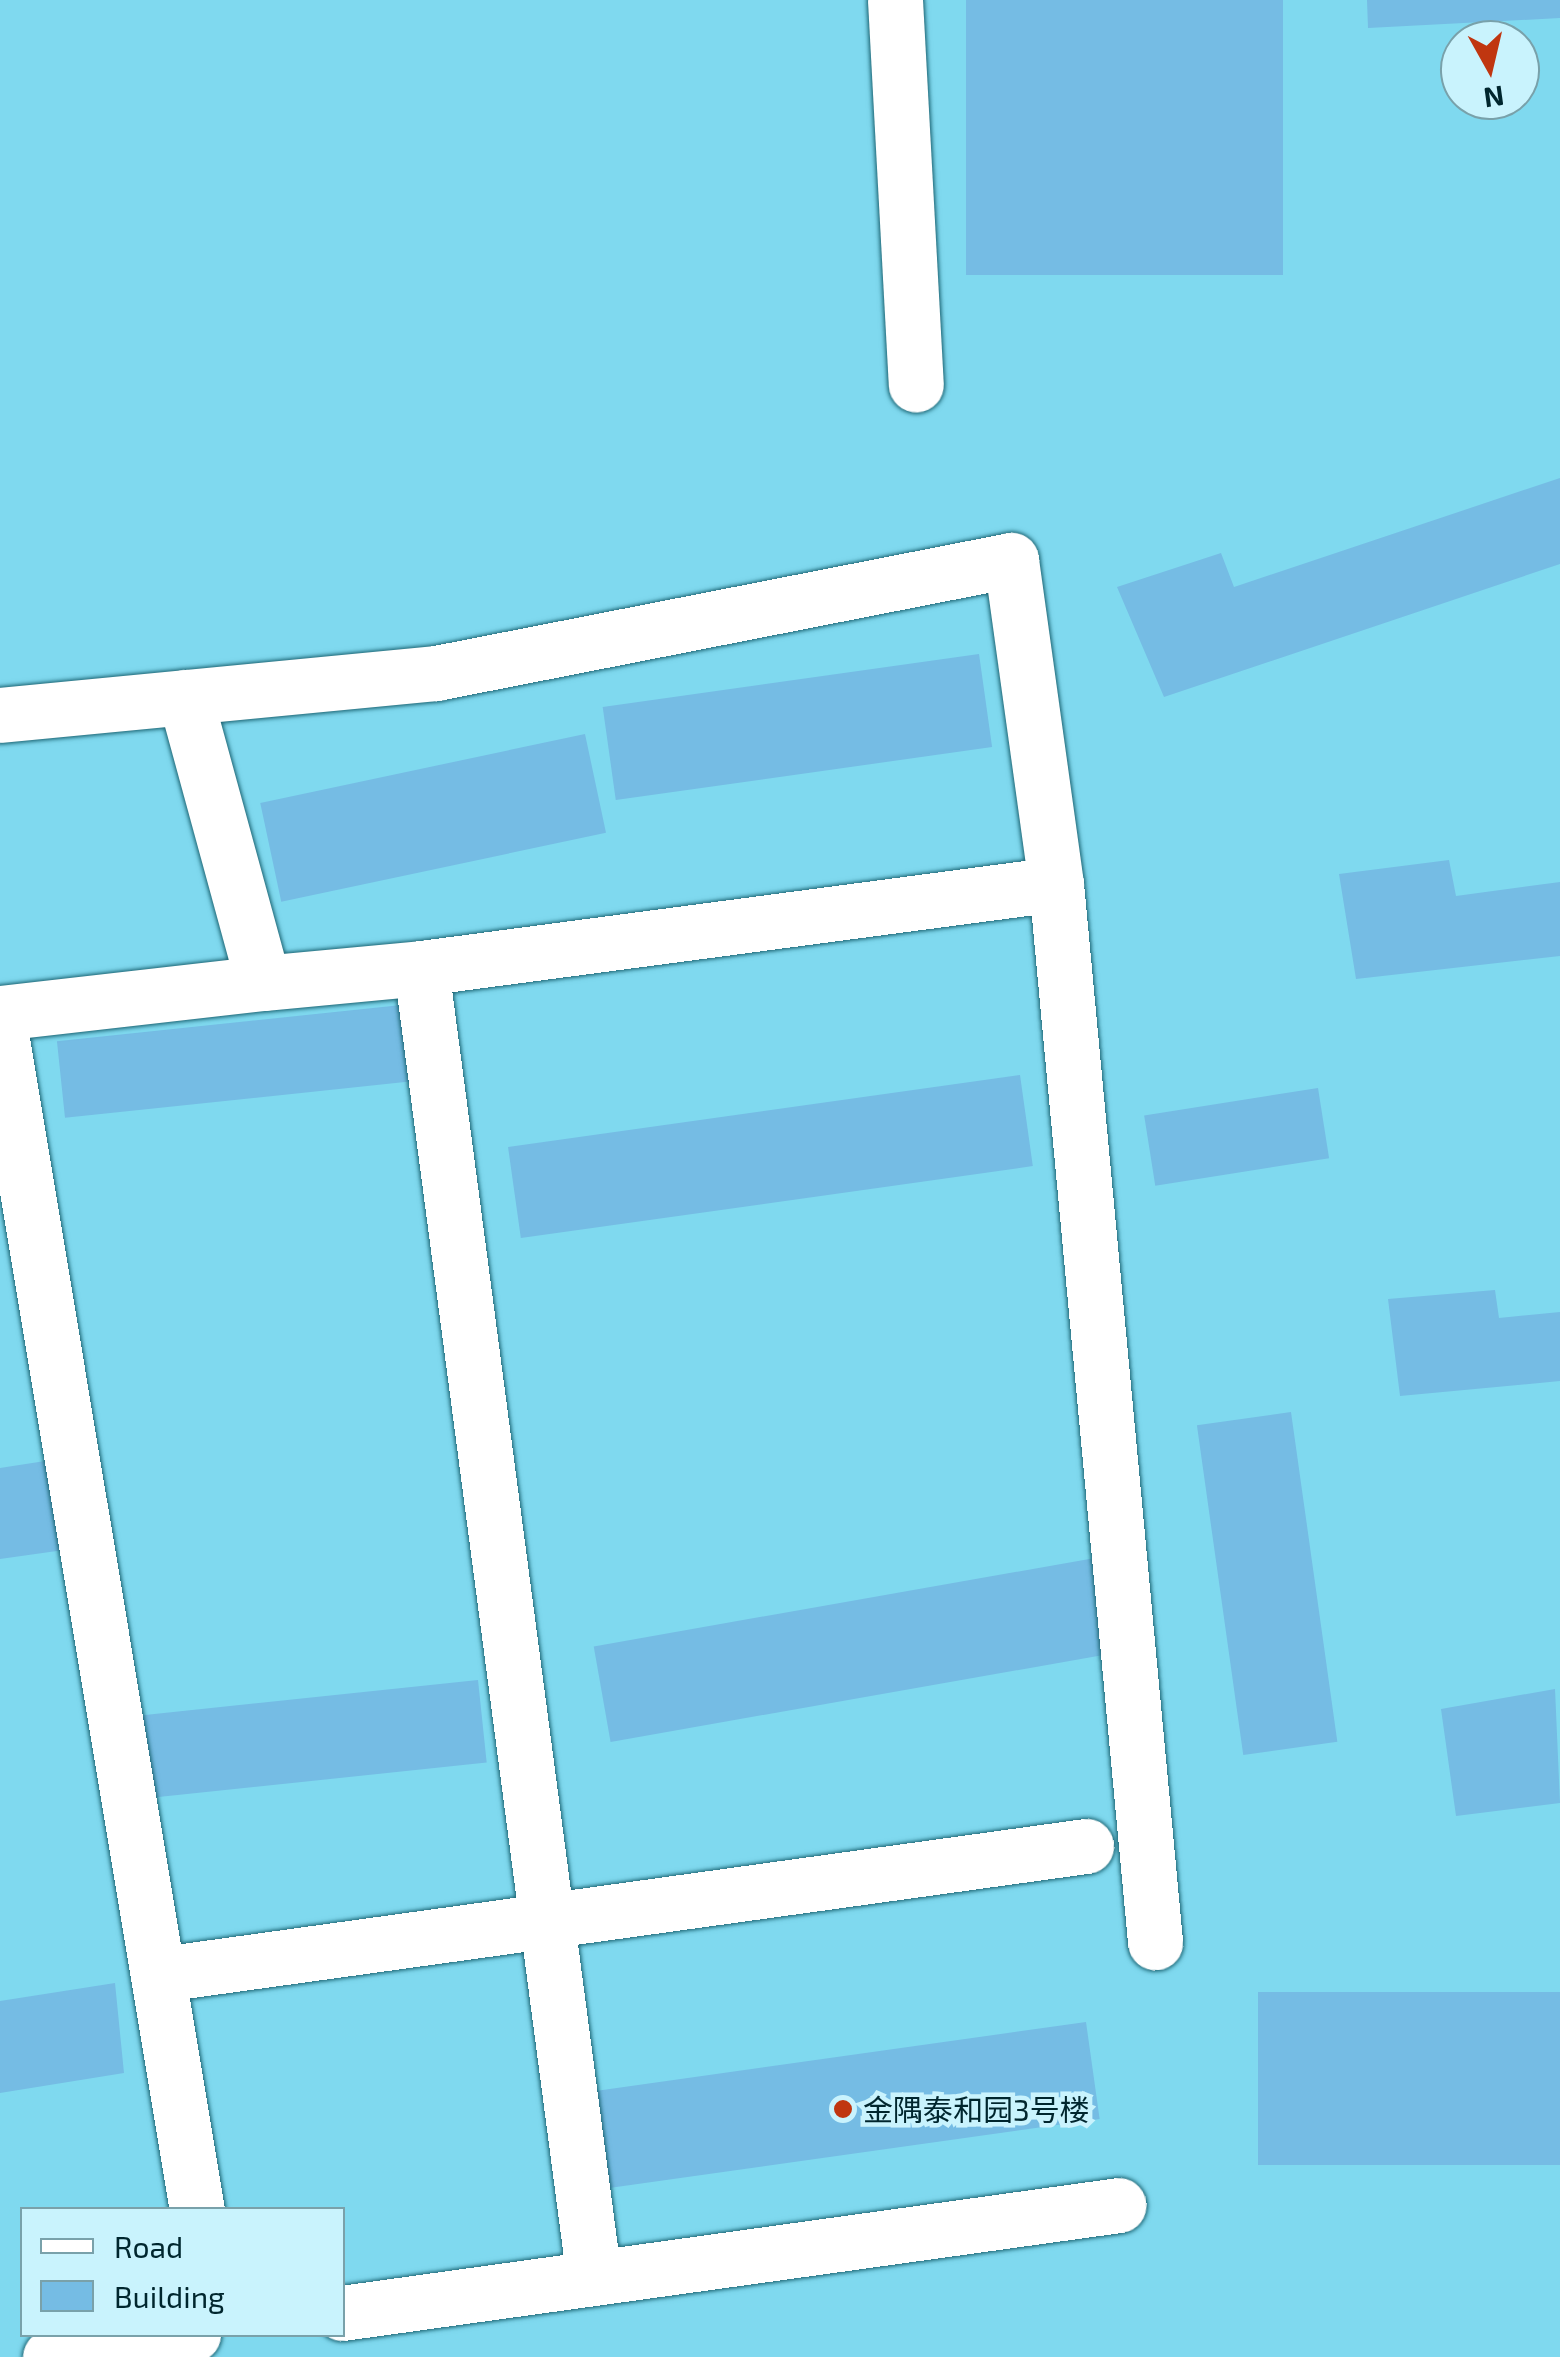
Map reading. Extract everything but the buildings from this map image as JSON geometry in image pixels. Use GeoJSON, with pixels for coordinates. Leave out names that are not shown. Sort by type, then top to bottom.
{"type":"FeatureCollection","features":[{"type":"Feature","properties":{"kind":"street"},"geometry":{"type":"LineString","coordinates":[[894,0],[916,384]]}},
{"type":"Feature","properties":{"kind":"street"},"geometry":{"type":"LineString","coordinates":[[0,714],[436,673],[1012,560],[1056,884],[1155,1942]]}},
{"type":"Feature","properties":{"kind":"street"},"geometry":{"type":"LineString","coordinates":[[186,697],[263,983]]}},
{"type":"Feature","properties":{"kind":"street"},"geometry":{"type":"LineString","coordinates":[[0,1013],[421,968],[1056,884]]}},
{"type":"Feature","properties":{"kind":"street"},"geometry":{"type":"LineString","coordinates":[[421,968],[594,2278]]}},
{"type":"Feature","properties":{"kind":"street"},"geometry":{"type":"LineString","coordinates":[[0,1028],[162,1974],[197,2207]]}},
{"type":"Feature","properties":{"kind":"street"},"geometry":{"type":"LineString","coordinates":[[162,1974],[1086,1846]]}},
{"type":"Feature","properties":{"kind":"street"},"geometry":{"type":"LineString","coordinates":[[345,2313],[1118,2205]]}},
{"type":"Feature","properties":{"kind":"street"},"geometry":{"type":"LineString","coordinates":[[50,2357],[174,2337]]}},
{"type":"Feature","properties":{"kind":"place","name":"金隅泰和园3号楼"},"geometry":{"type":"Point","coordinates":[843,2109]}}]}
